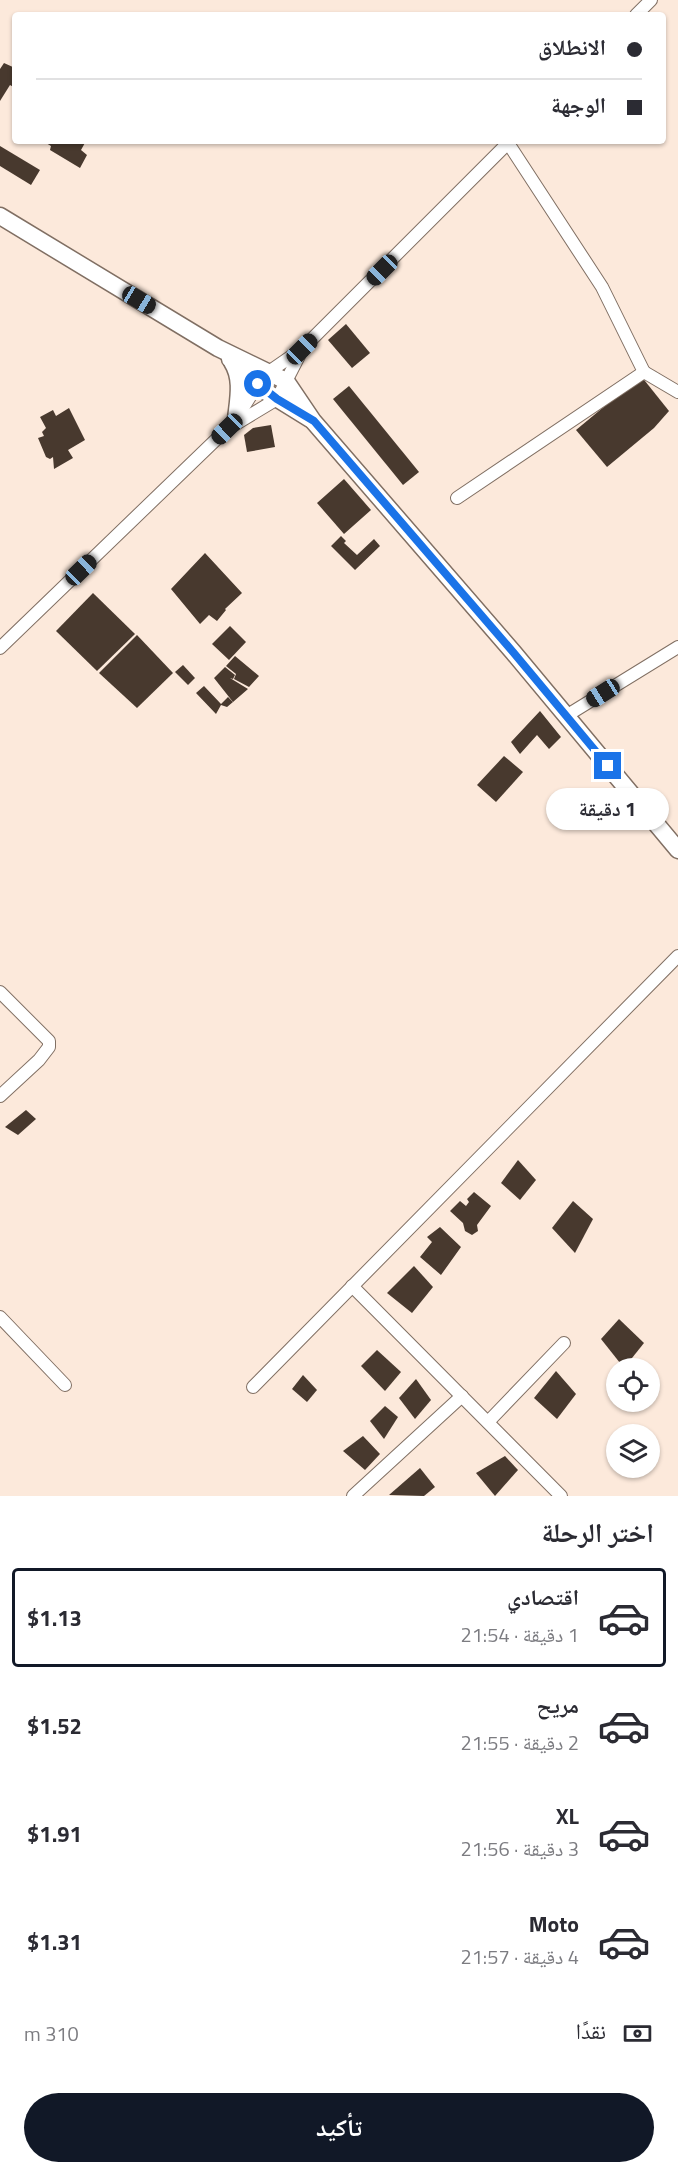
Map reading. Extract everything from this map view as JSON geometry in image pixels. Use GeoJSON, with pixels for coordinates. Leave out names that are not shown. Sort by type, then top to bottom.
{"type":"FeatureCollection","features":[{"type":"Feature","properties":{"kind":"street"},"geometry":{"type":"LineString","coordinates":[[639,12],[651,0]]}},
{"type":"Feature","properties":{"kind":"street"},"geometry":{"type":"LineString","coordinates":[[0,648],[232,424],[264,378],[302,349],[507,144]]}},
{"type":"Feature","properties":{"kind":"street"},"geometry":{"type":"LineString","coordinates":[[510,144],[598,281],[644,372],[678,392]]}},
{"type":"Feature","properties":{"kind":"street"},"geometry":{"type":"LineString","coordinates":[[0,216],[264,378],[286,381],[314,421],[678,850]]}},
{"type":"Feature","properties":{"kind":"street"},"geometry":{"type":"LineString","coordinates":[[232,424],[277,399],[302,349]]}},
{"type":"Feature","properties":{"kind":"street"},"geometry":{"type":"LineString","coordinates":[[224,353],[238,375],[232,424]]}},
{"type":"Feature","properties":{"kind":"street"},"geometry":{"type":"LineString","coordinates":[[457,498],[644,372]]}},
{"type":"Feature","properties":{"kind":"street"},"geometry":{"type":"LineString","coordinates":[[264,378],[277,399],[314,421]]}},
{"type":"Feature","properties":{"kind":"street"},"geometry":{"type":"LineString","coordinates":[[566,716],[678,647]]}},
{"type":"Feature","properties":{"kind":"street"},"geometry":{"type":"LineString","coordinates":[[253,1387],[678,956]]}},
{"type":"Feature","properties":{"kind":"street"},"geometry":{"type":"LineString","coordinates":[[0,992],[49,1041],[49,1047],[39,1060],[0,1096]]}},
{"type":"Feature","properties":{"kind":"street"},"geometry":{"type":"LineString","coordinates":[[352,1286],[561,1496]]}},
{"type":"Feature","properties":{"kind":"street"},"geometry":{"type":"LineString","coordinates":[[0,1317],[65,1385]]}},
{"type":"Feature","properties":{"kind":"street"},"geometry":{"type":"LineString","coordinates":[[488,1422],[564,1343]]}},
{"type":"Feature","properties":{"kind":"street"},"geometry":{"type":"LineString","coordinates":[[353,1496],[462,1396]]}},
{"type":"Feature","properties":{"kind":"building"},"geometry":{"type":"Polygon","coordinates":[[[4,63],[12,67],[12,86],[10,85],[0,101],[0,69],[4,63]]]}},
{"type":"Feature","properties":{"kind":"building"},"geometry":{"type":"Polygon","coordinates":[[[48,144],[84,144],[81,150],[87,155],[80,168],[50,150],[51,146],[48,144]]]}},
{"type":"Feature","properties":{"kind":"building"},"geometry":{"type":"Polygon","coordinates":[[[0,146],[40,170],[31,185],[0,166],[0,146]]]}},
{"type":"Feature","properties":{"kind":"building"},"geometry":{"type":"Polygon","coordinates":[[[346,324],[370,353],[352,368],[328,340],[346,324]]]}},
{"type":"Feature","properties":{"kind":"building"},"geometry":{"type":"Polygon","coordinates":[[[641,376],[669,411],[654,428],[607,467],[576,430],[641,376]]]}},
{"type":"Feature","properties":{"kind":"building"},"geometry":{"type":"Polygon","coordinates":[[[349,386],[419,472],[403,485],[333,399],[349,386]]]}},
{"type":"Feature","properties":{"kind":"building"},"geometry":{"type":"Polygon","coordinates":[[[69,408],[85,440],[68,450],[73,458],[54,469],[53,457],[50,459],[46,457],[38,438],[44,436],[42,432],[46,428],[40,417],[53,410],[56,416],[69,408]]]}},
{"type":"Feature","properties":{"kind":"building"},"geometry":{"type":"Polygon","coordinates":[[[271,425],[275,447],[247,452],[244,435],[253,428],[271,425]]]}},
{"type":"Feature","properties":{"kind":"building"},"geometry":{"type":"Polygon","coordinates":[[[344,479],[371,510],[344,534],[317,503],[344,479]]]}},
{"type":"Feature","properties":{"kind":"building"},"geometry":{"type":"Polygon","coordinates":[[[341,536],[346,541],[344,543],[357,555],[374,539],[380,546],[355,570],[331,546],[341,536]]]}},
{"type":"Feature","properties":{"kind":"building"},"geometry":{"type":"Polygon","coordinates":[[[205,553],[242,593],[225,609],[217,621],[209,615],[200,624],[171,589],[205,553]]]}},
{"type":"Feature","properties":{"kind":"building"},"geometry":{"type":"Polygon","coordinates":[[[93,593],[135,634],[97,671],[56,631],[93,593]]]}},
{"type":"Feature","properties":{"kind":"building"},"geometry":{"type":"Polygon","coordinates":[[[230,626],[246,642],[229,660],[212,644],[230,626]]]}},
{"type":"Feature","properties":{"kind":"building"},"geometry":{"type":"Polygon","coordinates":[[[137,635],[173,673],[137,708],[99,673],[137,635]]]}},
{"type":"Feature","properties":{"kind":"building"},"geometry":{"type":"Polygon","coordinates":[[[235,656],[259,676],[249,687],[234,679],[236,674],[226,666],[235,656]]]}},
{"type":"Feature","properties":{"kind":"building"},"geometry":{"type":"Polygon","coordinates":[[[183,665],[195,678],[188,685],[175,672],[183,665]]]}},
{"type":"Feature","properties":{"kind":"building"},"geometry":{"type":"Polygon","coordinates":[[[225,667],[235,675],[233,679],[230,678],[248,689],[233,702],[214,678],[225,667]]]}},
{"type":"Feature","properties":{"kind":"building"},"geometry":{"type":"Polygon","coordinates":[[[204,686],[221,704],[228,697],[233,702],[227,707],[221,705],[216,714],[196,693],[204,686]]]}},
{"type":"Feature","properties":{"kind":"building"},"geometry":{"type":"Polygon","coordinates":[[[540,711],[561,737],[549,749],[537,735],[520,754],[511,742],[540,711]]]}},
{"type":"Feature","properties":{"kind":"building"},"geometry":{"type":"Polygon","coordinates":[[[504,756],[523,772],[496,802],[477,785],[504,756]]]}},
{"type":"Feature","properties":{"kind":"building"},"geometry":{"type":"Polygon","coordinates":[[[26,1110],[36,1119],[18,1135],[5,1127],[26,1110]]]}},
{"type":"Feature","properties":{"kind":"building"},"geometry":{"type":"Polygon","coordinates":[[[518,1160],[536,1180],[520,1200],[501,1183],[518,1160]]]}},
{"type":"Feature","properties":{"kind":"building"},"geometry":{"type":"Polygon","coordinates":[[[474,1192],[491,1206],[477,1225],[478,1231],[472,1235],[465,1231],[463,1223],[450,1211],[460,1201],[466,1206],[469,1202],[467,1199],[474,1192]]]}},
{"type":"Feature","properties":{"kind":"building"},"geometry":{"type":"Polygon","coordinates":[[[573,1201],[593,1219],[575,1253],[552,1228],[573,1201]]]}},
{"type":"Feature","properties":{"kind":"building"},"geometry":{"type":"Polygon","coordinates":[[[440,1227],[461,1247],[441,1275],[420,1257],[432,1242],[427,1237],[440,1227]]]}},
{"type":"Feature","properties":{"kind":"building"},"geometry":{"type":"Polygon","coordinates":[[[414,1266],[433,1287],[412,1313],[387,1293],[414,1266]]]}},
{"type":"Feature","properties":{"kind":"building"},"geometry":{"type":"Polygon","coordinates":[[[619,1319],[644,1343],[632,1358],[616,1358],[601,1339],[619,1319]]]}},
{"type":"Feature","properties":{"kind":"building"},"geometry":{"type":"Polygon","coordinates":[[[377,1350],[401,1372],[385,1391],[361,1366],[377,1350]]]}},
{"type":"Feature","properties":{"kind":"building"},"geometry":{"type":"Polygon","coordinates":[[[556,1371],[576,1394],[557,1419],[534,1398],[556,1371]]]}},
{"type":"Feature","properties":{"kind":"building"},"geometry":{"type":"Polygon","coordinates":[[[303,1375],[317,1390],[307,1402],[292,1389],[303,1375]]]}},
{"type":"Feature","properties":{"kind":"building"},"geometry":{"type":"Polygon","coordinates":[[[416,1379],[431,1400],[415,1419],[399,1398],[416,1379]]]}},
{"type":"Feature","properties":{"kind":"building"},"geometry":{"type":"Polygon","coordinates":[[[385,1406],[398,1417],[384,1439],[370,1421],[385,1406]]]}},
{"type":"Feature","properties":{"kind":"building"},"geometry":{"type":"Polygon","coordinates":[[[363,1436],[380,1454],[365,1470],[343,1451],[363,1436]]]}},
{"type":"Feature","properties":{"kind":"building"},"geometry":{"type":"Polygon","coordinates":[[[505,1456],[518,1470],[495,1496],[476,1473],[505,1456]]]}},
{"type":"Feature","properties":{"kind":"building"},"geometry":{"type":"Polygon","coordinates":[[[420,1468],[435,1487],[424,1496],[389,1495],[420,1468]]]}},
{"type":"Feature","properties":{"kind":"route"},"geometry":{"type":"LineString","coordinates":[[258,384],[294,411],[314,421],[608,766]]}}]}
